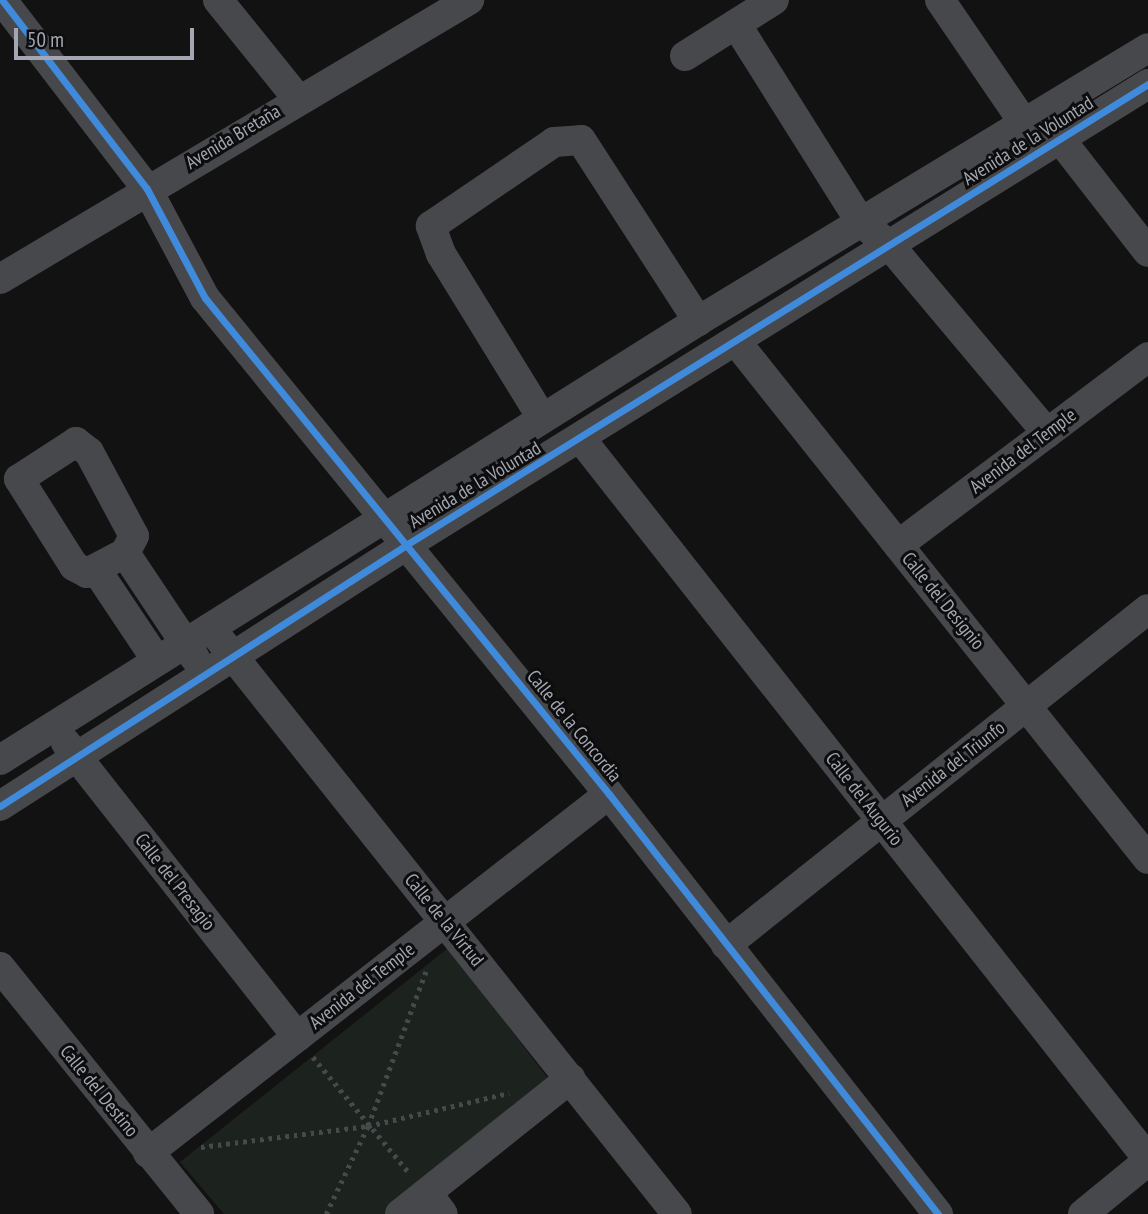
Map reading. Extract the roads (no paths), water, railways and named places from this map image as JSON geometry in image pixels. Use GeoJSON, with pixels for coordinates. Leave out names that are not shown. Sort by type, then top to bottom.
{"type":"FeatureCollection","features":[{"type":"Feature","properties":{"kind":"street","name":"Calle de la Concordia"},"geometry":{"type":"LineString","coordinates":[[2,0],[148,189],[205,298],[609,794],[938,1214]]}},
{"type":"Feature","properties":{"kind":"street"},"geometry":{"type":"LineString","coordinates":[[218,0],[297,98]]}},
{"type":"Feature","properties":{"kind":"street","name":"Avenida Bretaña"},"geometry":{"type":"LineString","coordinates":[[0,279],[297,98],[433,10],[469,0]]}},
{"type":"Feature","properties":{"kind":"street"},"geometry":{"type":"LineString","coordinates":[[685,56],[774,0]]}},
{"type":"Feature","properties":{"kind":"street"},"geometry":{"type":"LineString","coordinates":[[940,0],[1024,123],[1060,139],[1148,252]]}},
{"type":"Feature","properties":{"kind":"street"},"geometry":{"type":"LineString","coordinates":[[736,24],[860,220],[891,247],[1047,433]]}},
{"type":"Feature","properties":{"kind":"street","name":"Avenida de la Voluntad"},"geometry":{"type":"LineString","coordinates":[[0,760],[382,517],[860,220],[1148,48]]}},
{"type":"Feature","properties":{"kind":"street","name":"Avenida de la Voluntad"},"geometry":{"type":"LineString","coordinates":[[0,806],[405,545],[738,344],[1148,84]]}},
{"type":"Feature","properties":{"kind":"street"},"geometry":{"type":"LineString","coordinates":[[542,418],[441,254],[431,226],[554,142],[581,140],[698,321]]}},
{"type":"Feature","properties":{"kind":"street","name":"Calle del Designio"},"geometry":{"type":"LineString","coordinates":[[738,344],[1148,859]]}},
{"type":"Feature","properties":{"kind":"street","name":"Avenida del Temple"},"geometry":{"type":"LineString","coordinates":[[898,545],[1148,357]]}},
{"type":"Feature","properties":{"kind":"street","name":"Calle del Augurio"},"geometry":{"type":"LineString","coordinates":[[580,439],[1148,1160]]}},
{"type":"Feature","properties":{"kind":"street"},"geometry":{"type":"LineString","coordinates":[[97,571],[125,553],[132,526],[82,444],[60,447],[10,485],[74,566],[97,571],[156,659]]}},
{"type":"Feature","properties":{"kind":"street"},"geometry":{"type":"LineString","coordinates":[[125,553],[156,605],[206,674]]}},
{"type":"Feature","properties":{"kind":"street"},"geometry":{"type":"LineString","coordinates":[[131,622],[156,605]]}},
{"type":"Feature","properties":{"kind":"street","name":"Avenida del Triunfo"},"geometry":{"type":"LineString","coordinates":[[726,945],[1148,609]]}},
{"type":"Feature","properties":{"kind":"street","name":"Calle de la Virtud"},"geometry":{"type":"LineString","coordinates":[[210,627],[677,1214]]}},
{"type":"Feature","properties":{"kind":"street","name":"Calle del Presagio"},"geometry":{"type":"LineString","coordinates":[[54,727],[297,1037]]}},
{"type":"Feature","properties":{"kind":"street","name":"Avenida del Temple"},"geometry":{"type":"LineString","coordinates":[[148,1153],[609,794]]}},
{"type":"Feature","properties":{"kind":"street","name":"Calle del Destino"},"geometry":{"type":"LineString","coordinates":[[0,967],[199,1214]]}},
{"type":"Feature","properties":{"kind":"street"},"geometry":{"type":"LineString","coordinates":[[400,1214],[435,1203],[571,1078]]}},
{"type":"Feature","properties":{"kind":"street"},"geometry":{"type":"LineString","coordinates":[[1083,1214],[1148,1160]]}}]}
